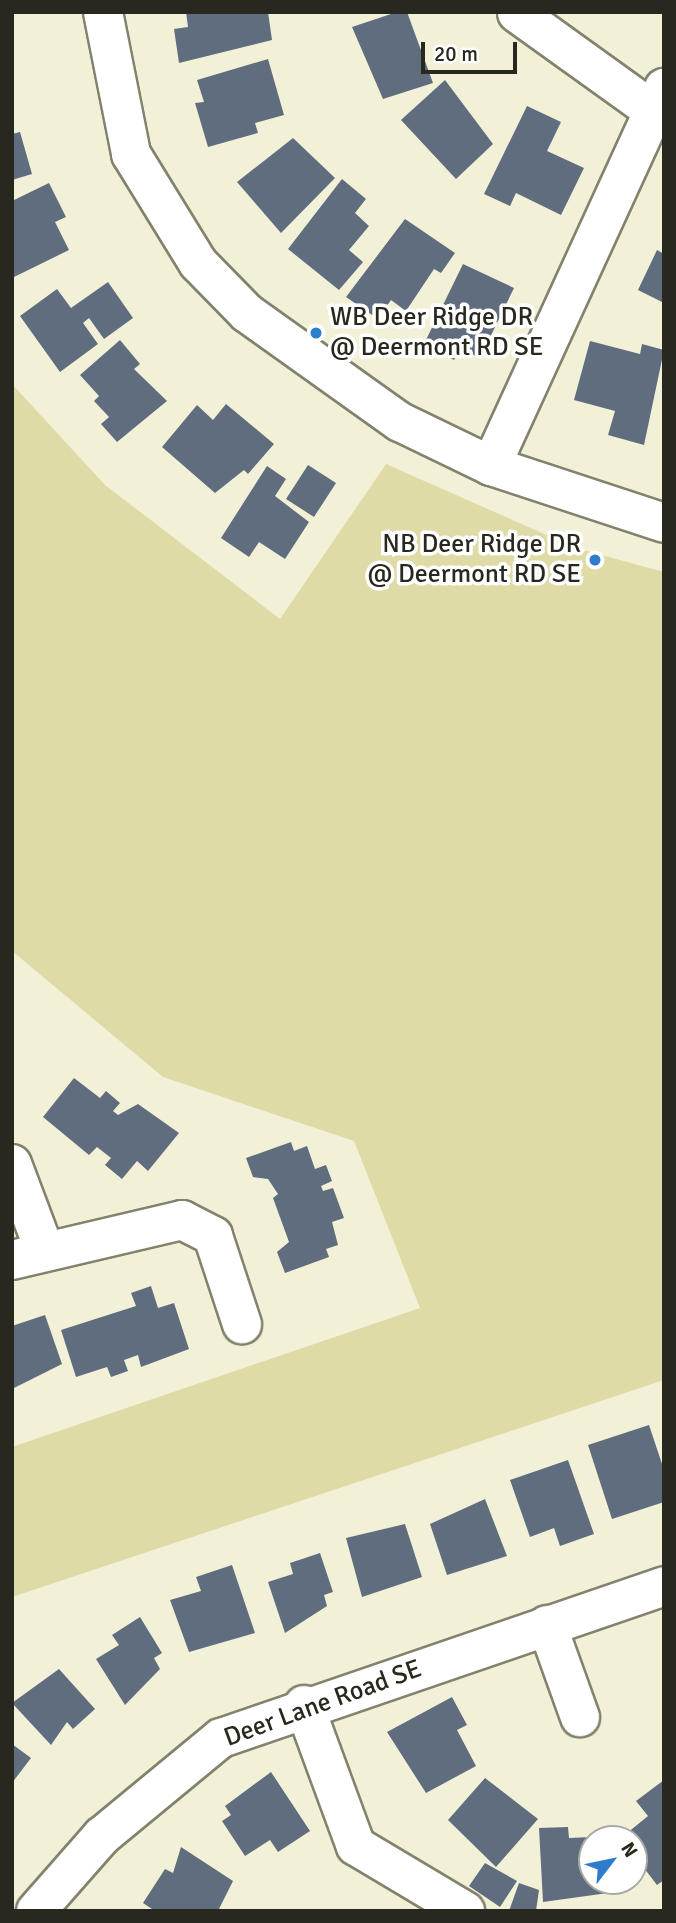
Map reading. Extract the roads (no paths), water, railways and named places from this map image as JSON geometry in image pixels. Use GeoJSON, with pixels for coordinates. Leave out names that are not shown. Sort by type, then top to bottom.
{"type":"FeatureCollection","features":[{"type":"Feature","properties":{"kind":"street"},"geometry":{"type":"LineString","coordinates":[[103,12],[131,154],[198,263],[247,313],[400,422],[491,466],[664,523]]}},
{"type":"Feature","properties":{"kind":"street"},"geometry":{"type":"LineString","coordinates":[[491,466],[658,99],[517,13]]}},
{"type":"Feature","properties":{"kind":"street"},"geometry":{"type":"LineString","coordinates":[[12,1164],[28,1254],[182,1220],[213,1236],[242,1324]]}},
{"type":"Feature","properties":{"kind":"street","name":"Deer Lane Road SE"},"geometry":{"type":"LineString","coordinates":[[32,1905],[163,1781],[221,1738],[304,1705],[664,1586]]}},
{"type":"Feature","properties":{"kind":"street"},"geometry":{"type":"LineString","coordinates":[[547,1625],[580,1717]]}},
{"type":"Feature","properties":{"kind":"street"},"geometry":{"type":"LineString","coordinates":[[304,1705],[356,1846],[466,1911]]}},
{"type":"Feature","properties":{"kind":"place","name":"WB Deer Ridge DR @ Deermont RD SE"},"geometry":{"type":"Point","coordinates":[316,333]}},
{"type":"Feature","properties":{"kind":"place","name":"NB Deer Ridge DR @ Deermont RD SE"},"geometry":{"type":"Point","coordinates":[595,560]}}]}
